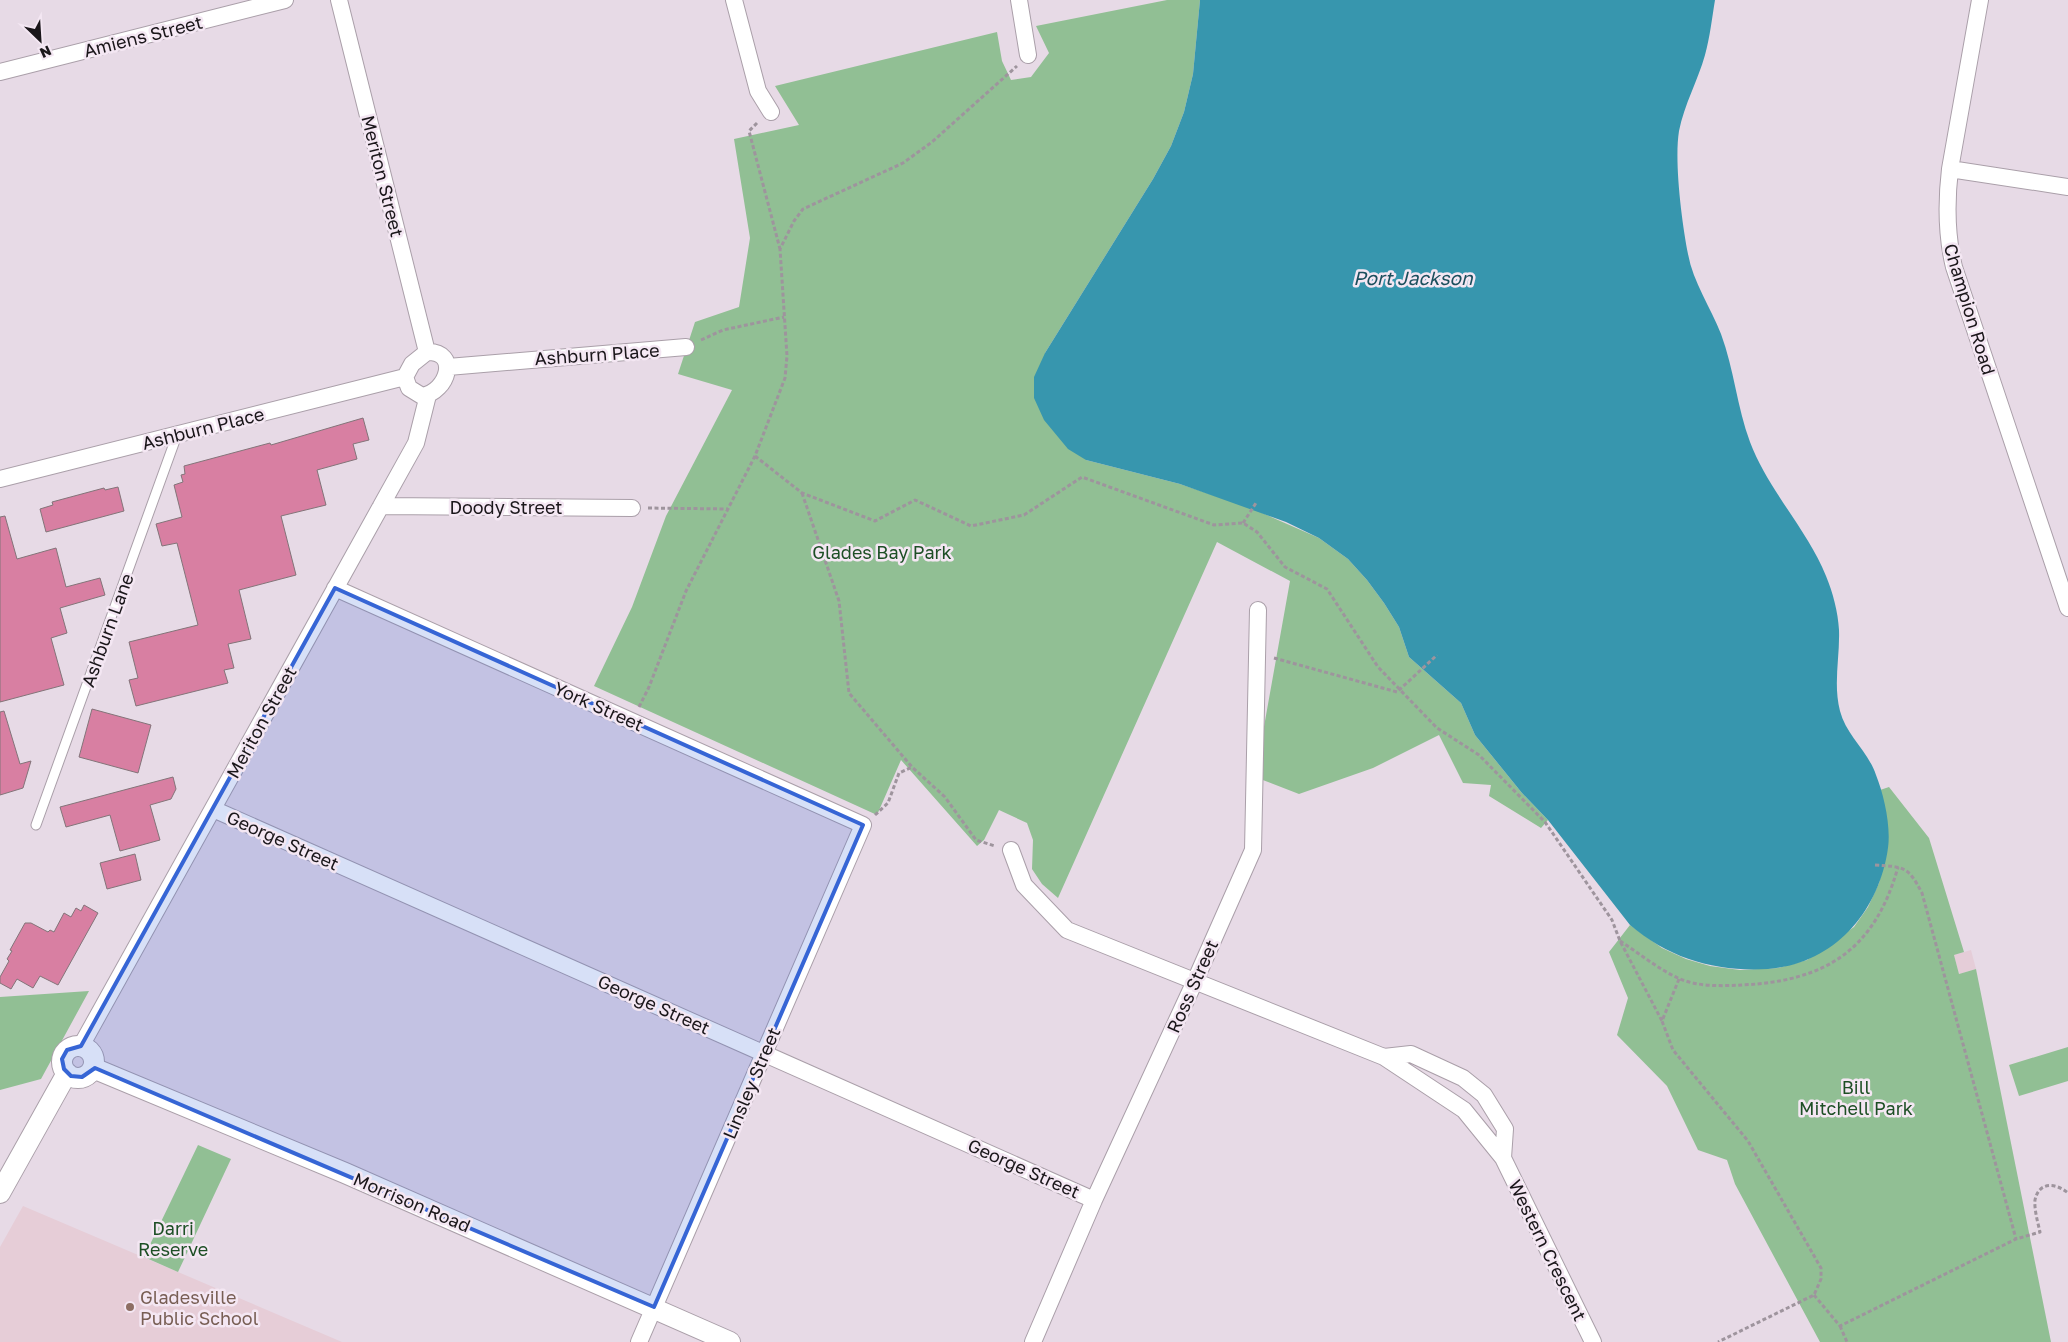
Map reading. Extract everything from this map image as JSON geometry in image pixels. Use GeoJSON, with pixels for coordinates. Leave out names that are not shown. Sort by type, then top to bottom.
{"type":"FeatureCollection","features":[{"type":"Feature","properties":{"kind":"street","name":"Amiens Street"},"geometry":{"type":"LineString","coordinates":[[0,72],[285,0]]}},
{"type":"Feature","properties":{"kind":"street","name":"Meriton Street"},"geometry":{"type":"LineString","coordinates":[[340,0],[427,352]]}},
{"type":"Feature","properties":{"kind":"street"},"geometry":{"type":"LineString","coordinates":[[734,0],[758,90],[771,112]]}},
{"type":"Feature","properties":{"kind":"street"},"geometry":{"type":"LineString","coordinates":[[1019,0],[1028,55]]}},
{"type":"Feature","properties":{"kind":"street","name":"Champion Road"},"geometry":{"type":"LineString","coordinates":[[1980,0],[1950,169],[1946,218],[1948,241],[1954,267],[2068,608]]}},
{"type":"Feature","properties":{"kind":"street"},"geometry":{"type":"LineString","coordinates":[[1950,169],[2068,187]]}},
{"type":"Feature","properties":{"kind":"street","name":"Ashburn Place"},"geometry":{"type":"LineString","coordinates":[[448,367],[686,347]]}},
{"type":"Feature","properties":{"kind":"street"},"geometry":{"type":"LineString","coordinates":[[427,352],[434,352],[444,358],[448,367],[446,376],[438,389],[428,395],[415,393],[409,388],[406,377],[412,364],[427,352]]}},
{"type":"Feature","properties":{"kind":"street","name":"Ashburn Place"},"geometry":{"type":"LineString","coordinates":[[0,479],[406,377]]}},
{"type":"Feature","properties":{"kind":"street","name":"Meriton Street"},"geometry":{"type":"LineString","coordinates":[[81,1046],[416,443],[428,395]]}},
{"type":"Feature","properties":{"kind":"street","name":"Doody Street"},"geometry":{"type":"LineString","coordinates":[[380,506],[632,508]]}},
{"type":"Feature","properties":{"kind":"street","name":"York Street"},"geometry":{"type":"LineString","coordinates":[[335,588],[863,825]]}},
{"type":"Feature","properties":{"kind":"street","name":"Ross Street"},"geometry":{"type":"LineString","coordinates":[[1033,1342],[1094,1200],[1195,982],[1253,850],[1258,610]]}},
{"type":"Feature","properties":{"kind":"street","name":"George Street"},"geometry":{"type":"LineString","coordinates":[[213,809],[1094,1200]]}},
{"type":"Feature","properties":{"kind":"street","name":"Linsley Street"},"geometry":{"type":"LineString","coordinates":[[638,1342],[863,825]]}},
{"type":"Feature","properties":{"kind":"street","name":"Western Crescent"},"geometry":{"type":"LineString","coordinates":[[1011,850],[1024,885],[1067,930],[1384,1057],[1464,1110],[1504,1158],[1593,1342]]}},
{"type":"Feature","properties":{"kind":"street"},"geometry":{"type":"LineString","coordinates":[[81,1046],[86,1048],[94,1057],[93,1068],[82,1077],[76,1078],[67,1073],[62,1064],[64,1054],[72,1047],[81,1046]]}},
{"type":"Feature","properties":{"kind":"street","name":"Western Crescent"},"geometry":{"type":"LineString","coordinates":[[1384,1057],[1411,1054],[1463,1078],[1484,1094],[1505,1129],[1504,1158]]}},
{"type":"Feature","properties":{"kind":"street","name":"Morrison Road"},"geometry":{"type":"LineString","coordinates":[[93,1068],[345,1173],[654,1307],[730,1342]]}},
{"type":"Feature","properties":{"kind":"street"},"geometry":{"type":"LineString","coordinates":[[0,1192],[67,1073]]}},
{"type":"Feature","properties":{"kind":"lane","name":"Ashburn Lane"},"geometry":{"type":"LineString","coordinates":[[36,825],[177,434]]}},
{"type":"Feature","properties":{"kind":"path"},"geometry":{"type":"LineString","coordinates":[[780,249],[794,221],[803,209],[903,163],[932,142],[1028,55]]}},
{"type":"Feature","properties":{"kind":"path"},"geometry":{"type":"LineString","coordinates":[[632,721],[649,687],[686,590],[755,456],[785,378],[787,356],[780,249],[749,131],[771,112]]}},
{"type":"Feature","properties":{"kind":"path"},"geometry":{"type":"LineString","coordinates":[[686,347],[723,330],[784,317]]}},
{"type":"Feature","properties":{"kind":"path"},"geometry":{"type":"LineString","coordinates":[[755,456],[802,493],[875,521],[915,500],[971,526],[1024,514],[1082,477],[1214,524],[1243,523],[1257,532],[1284,567],[1327,590],[1378,667],[1437,728],[1479,755],[1546,822],[1612,920],[1620,941],[1662,1021],[1673,1050],[1748,1140],[1815,1256],[1821,1268],[1821,1279],[1814,1295],[1718,1342]]}},
{"type":"Feature","properties":{"kind":"path"},"geometry":{"type":"LineString","coordinates":[[802,493],[839,600],[849,694],[912,767],[945,798],[976,840],[1011,850]]}},
{"type":"Feature","properties":{"kind":"path"},"geometry":{"type":"LineString","coordinates":[[1243,523],[1256,503]]}},
{"type":"Feature","properties":{"kind":"path"},"geometry":{"type":"LineString","coordinates":[[632,508],[728,508]]}},
{"type":"Feature","properties":{"kind":"path"},"geometry":{"type":"LineString","coordinates":[[1257,653],[1397,692],[1437,655]]}},
{"type":"Feature","properties":{"kind":"path"},"geometry":{"type":"LineString","coordinates":[[863,825],[888,803],[899,773],[912,767]]}},
{"type":"Feature","properties":{"kind":"path"},"geometry":{"type":"LineString","coordinates":[[1875,864],[1898,867],[1912,874],[1922,893],[2016,1239]]}},
{"type":"Feature","properties":{"kind":"path"},"geometry":{"type":"LineString","coordinates":[[1620,941],[1679,979],[1717,986],[1782,980],[1806,973],[1843,957],[1861,941],[1878,920],[1891,894],[1898,867]]}},
{"type":"Feature","properties":{"kind":"path"},"geometry":{"type":"LineString","coordinates":[[1662,1021],[1679,979]]}},
{"type":"Feature","properties":{"kind":"path"},"geometry":{"type":"LineString","coordinates":[[1840,1326],[2016,1239],[2040,1232],[2035,1201],[2041,1189],[2048,1184],[2060,1186],[2068,1193]]}},
{"type":"Feature","properties":{"kind":"path"},"geometry":{"type":"LineString","coordinates":[[1814,1295],[1840,1326],[1847,1342]]}},
{"type":"Feature","properties":{"kind":"highlighted area"},"geometry":{"type":"Polygon","coordinates":[[[335,588],[863,825],[654,1307],[95,1068],[82,1077],[71,1076],[64,1069],[62,1059],[67,1050],[81,1046],[335,588]]]}},
{"type":"Feature","properties":{"kind":"shaded area"},"geometry":{"type":"Polygon","coordinates":[[[1971,950],[1976,969],[1959,974],[1954,955],[1971,950]]]}},
{"type":"Feature","properties":{"kind":"shaded area","name":"Gladesville Public School"},"geometry":{"type":"Polygon","coordinates":[[[23,1206],[342,1342],[0,1342],[0,1247],[23,1206]]]}},
{"type":"Feature","properties":{"kind":"green space","name":"Glades Bay Park"},"geometry":{"type":"Polygon","coordinates":[[[1167,0],[1200,0],[1193,74],[1184,112],[1171,146],[1153,179],[1045,353],[1086,460],[1180,484],[1251,508],[1319,538],[1348,559],[1367,580],[1399,627],[1409,657],[1461,703],[1475,735],[1522,793],[1548,820],[1541,828],[1489,796],[1491,785],[1463,783],[1439,735],[1373,768],[1299,794],[1255,777],[1290,581],[1217,542],[1058,898],[1042,884],[1032,869],[1033,840],[1027,823],[999,810],[984,840],[977,846],[901,760],[877,815],[594,686],[632,607],[666,516],[732,390],[678,374],[695,322],[739,307],[750,238],[734,139],[799,125],[775,86],[997,32],[1002,61],[1011,80],[1031,77],[1049,53],[1036,26],[1167,0]]]}},
{"type":"Feature","properties":{"kind":"green space","name":"Bill Mitchell Park"},"geometry":{"type":"Polygon","coordinates":[[[1889,787],[1929,838],[1964,952],[1954,955],[1959,974],[1976,969],[2051,1342],[1820,1342],[1735,1184],[1727,1160],[1698,1150],[1667,1086],[1617,1035],[1628,998],[1609,952],[1630,925],[1662,948],[1686,959],[1710,966],[1740,970],[1778,968],[1807,960],[1854,927],[1868,907],[1879,883],[1888,846],[1880,790],[1889,787]]]}},
{"type":"Feature","properties":{"kind":"green space"},"geometry":{"type":"Polygon","coordinates":[[[89,991],[41,1079],[0,1090],[0,997],[89,991]]]}},
{"type":"Feature","properties":{"kind":"green space"},"geometry":{"type":"Polygon","coordinates":[[[2068,1047],[2068,1081],[2019,1096],[2009,1065],[2068,1047]]]}},
{"type":"Feature","properties":{"kind":"green space","name":"Darri Reserve"},"geometry":{"type":"Polygon","coordinates":[[[198,1145],[231,1159],[178,1272],[144,1257],[198,1145]]]}},
{"type":"Feature","properties":{"kind":"water","name":"Port Jackson"},"geometry":{"type":"Polygon","coordinates":[[[1200,0],[1715,0],[1705,55],[1679,131],[1678,175],[1681,210],[1690,264],[1721,334],[1750,442],[1767,477],[1809,542],[1829,582],[1838,623],[1837,691],[1840,711],[1847,728],[1872,766],[1882,792],[1888,821],[1888,848],[1883,871],[1875,893],[1849,931],[1833,945],[1813,957],[1792,965],[1768,969],[1749,969],[1730,968],[1694,961],[1661,947],[1645,937],[1630,925],[1548,820],[1522,793],[1475,735],[1461,703],[1409,657],[1399,627],[1367,580],[1348,559],[1319,538],[1286,522],[1180,484],[1086,460],[1068,449],[1044,420],[1034,398],[1034,377],[1045,353],[1153,179],[1171,146],[1184,112],[1193,74],[1200,0]]]}},
{"type":"Feature","properties":{"kind":"building"},"geometry":{"type":"Polygon","coordinates":[[[363,418],[369,440],[353,444],[357,459],[317,470],[326,505],[281,516],[296,575],[239,590],[251,639],[228,644],[234,668],[224,670],[228,683],[136,706],[129,680],[138,678],[129,642],[198,625],[177,543],[162,546],[156,524],[182,517],[174,485],[183,482],[181,475],[185,474],[184,466],[270,443],[271,445],[363,418]]]}},
{"type":"Feature","properties":{"kind":"building"},"geometry":{"type":"Polygon","coordinates":[[[118,487],[124,511],[46,532],[40,509],[53,505],[52,502],[104,488],[105,490],[118,487]]]}},
{"type":"Feature","properties":{"kind":"building"},"geometry":{"type":"Polygon","coordinates":[[[5,516],[17,559],[56,548],[66,587],[100,578],[105,595],[60,608],[67,633],[51,638],[64,685],[0,702],[0,517],[5,516]]]}},
{"type":"Feature","properties":{"kind":"building"},"geometry":{"type":"Polygon","coordinates":[[[92,709],[151,725],[138,773],[79,757],[92,709]]]}},
{"type":"Feature","properties":{"kind":"building"},"geometry":{"type":"Polygon","coordinates":[[[4,711],[20,764],[31,761],[23,788],[0,795],[0,712],[4,711]]]}},
{"type":"Feature","properties":{"kind":"building"},"geometry":{"type":"Polygon","coordinates":[[[173,777],[176,789],[171,799],[150,805],[160,840],[120,851],[110,815],[66,827],[60,807],[173,777]]]}},
{"type":"Feature","properties":{"kind":"building"},"geometry":{"type":"Polygon","coordinates":[[[135,854],[141,880],[107,889],[100,863],[135,854]]]}},
{"type":"Feature","properties":{"kind":"building"},"geometry":{"type":"Polygon","coordinates":[[[84,905],[98,913],[58,985],[40,976],[33,988],[17,979],[11,989],[0,983],[0,977],[9,961],[7,959],[12,951],[10,950],[25,923],[31,923],[48,932],[50,930],[54,932],[64,913],[71,917],[76,908],[81,911],[84,905]]]}},
{"type":"Feature","properties":{"kind":"place","name":"Gladesville Public School"},"geometry":{"type":"Point","coordinates":[130,1307]}}]}
